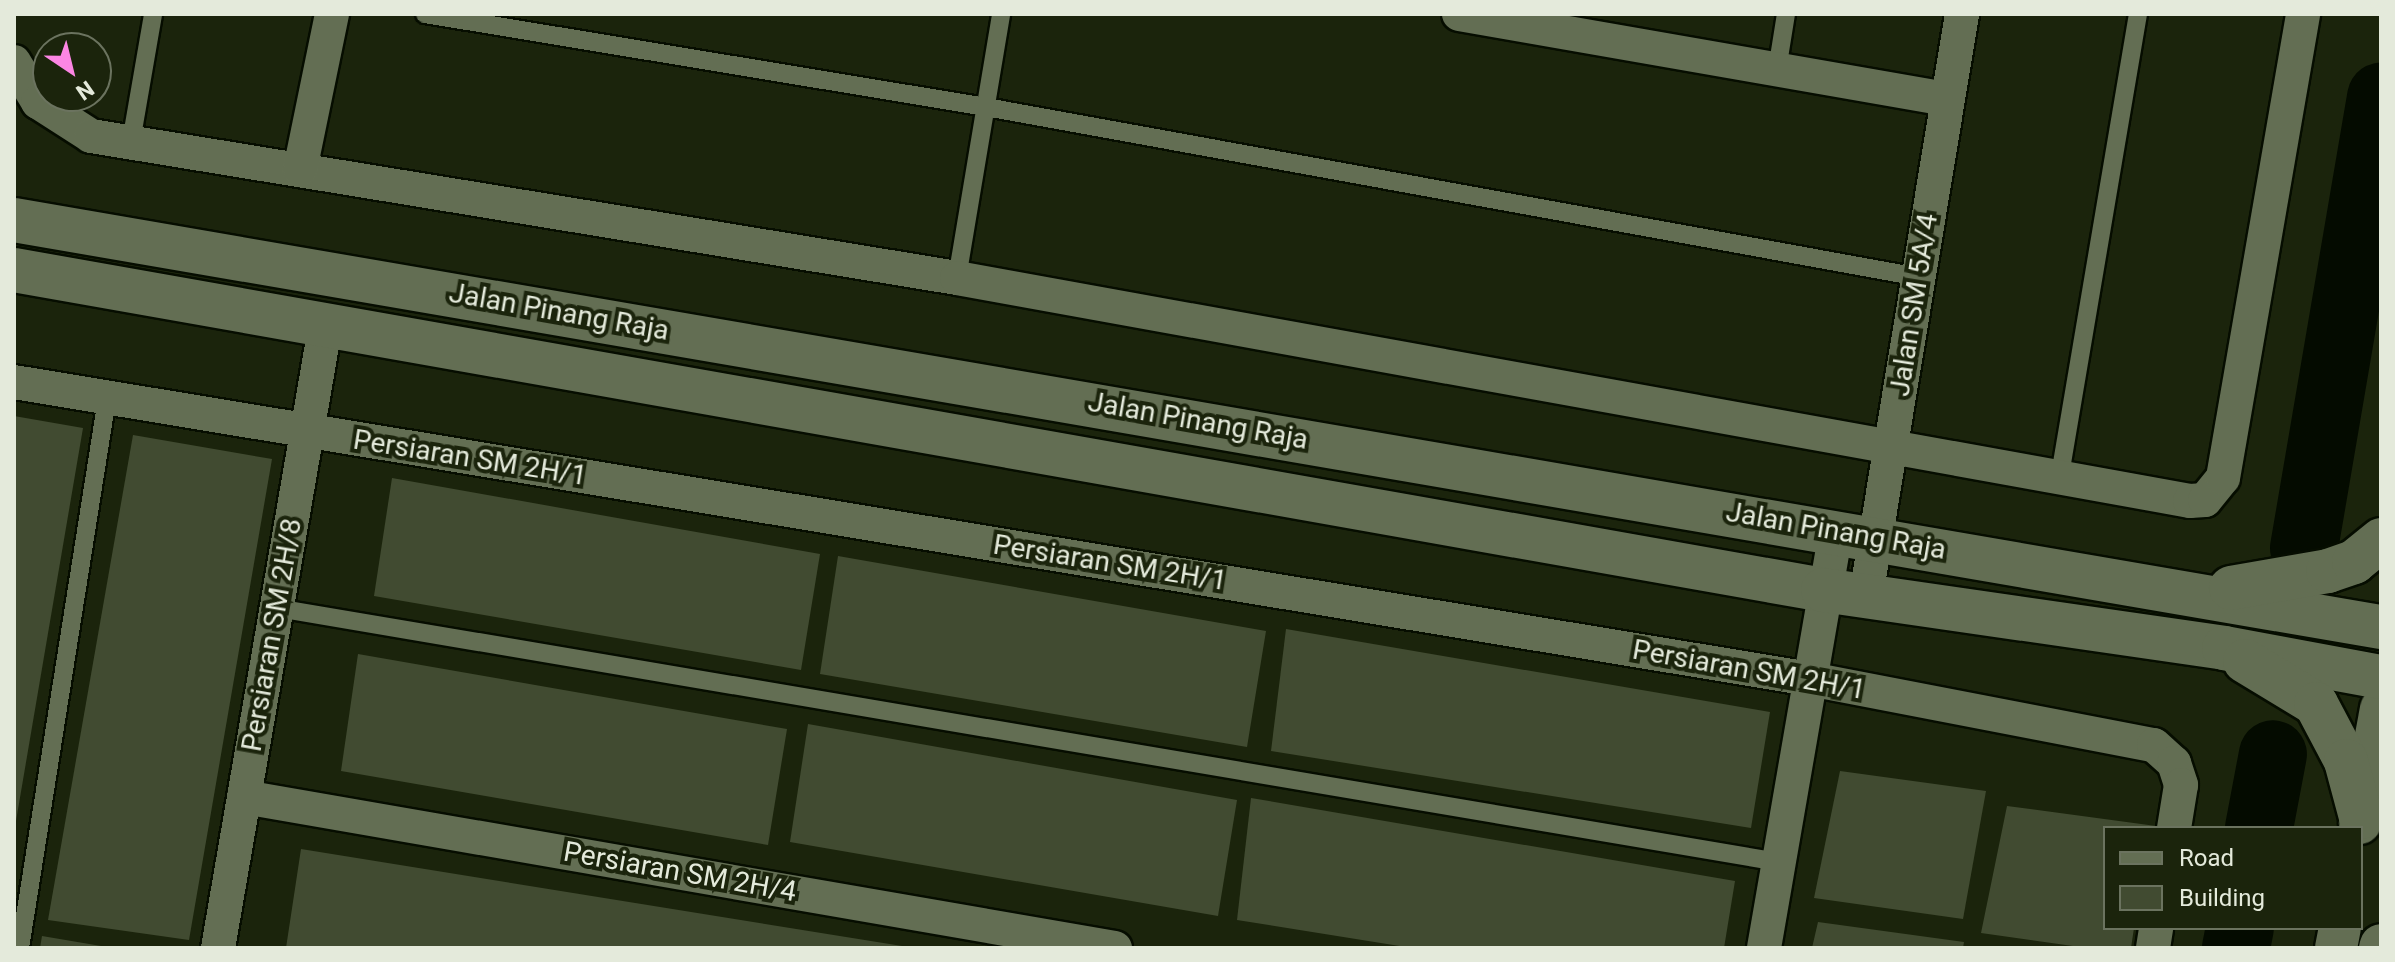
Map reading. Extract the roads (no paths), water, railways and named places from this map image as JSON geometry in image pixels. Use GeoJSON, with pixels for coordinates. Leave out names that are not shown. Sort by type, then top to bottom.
{"type":"FeatureCollection","features":[{"type":"Feature","properties":{"kind":"main road","name":"Jalan Pinang Raja"},"geometry":{"type":"LineString","coordinates":[[24,215],[2381,627]]}},
{"type":"Feature","properties":{"kind":"main road"},"geometry":{"type":"LineString","coordinates":[[19,274],[326,322],[1037,454],[1823,590],[2224,648],[2381,677]]}},
{"type":"Feature","properties":{"kind":"main road"},"geometry":{"type":"LineString","coordinates":[[2197,593],[2328,571],[2354,562],[2381,540]]}},
{"type":"Feature","properties":{"kind":"main road"},"geometry":{"type":"LineString","coordinates":[[2224,648],[2316,704],[2346,761],[2360,822]]}},
{"type":"Feature","properties":{"kind":"street"},"geometry":{"type":"LineString","coordinates":[[300,170],[332,14]]}},
{"type":"Feature","properties":{"kind":"street"},"geometry":{"type":"LineString","coordinates":[[1459,14],[1598,26],[1777,70],[1948,99]]}},
{"type":"Feature","properties":{"kind":"street","name":"Jalan SM 5A/4"},"geometry":{"type":"LineString","coordinates":[[1866,596],[1856,534],[1891,446],[1962,14]]}},
{"type":"Feature","properties":{"kind":"street"},"geometry":{"type":"LineString","coordinates":[[14,62],[38,102],[91,136],[957,278],[2060,475],[2190,501],[2217,491],[2223,478],[2303,14]]}},
{"type":"Feature","properties":{"kind":"street","name":"Persiaran SM 2H/8"},"geometry":{"type":"LineString","coordinates":[[218,948],[326,322]]}},
{"type":"Feature","properties":{"kind":"street","name":"Persiaran SM 2H/1"},"geometry":{"type":"LineString","coordinates":[[14,382],[1810,679],[2154,745],[2174,763],[2181,785],[2174,826]]}},
{"type":"Feature","properties":{"kind":"street"},"geometry":{"type":"LineString","coordinates":[[1764,948],[1823,590],[1856,534]]}},
{"type":"Feature","properties":{"kind":"street"},"geometry":{"type":"LineString","coordinates":[[2360,822],[2381,709]]}},
{"type":"Feature","properties":{"kind":"street","name":"Persiaran SM 2H/4"},"geometry":{"type":"LineString","coordinates":[[244,797],[1115,948]]}},
{"type":"Feature","properties":{"kind":"lane"},"geometry":{"type":"LineString","coordinates":[[131,142],[153,14]]}},
{"type":"Feature","properties":{"kind":"lane"},"geometry":{"type":"LineString","coordinates":[[425,14],[986,107],[1919,277]]}},
{"type":"Feature","properties":{"kind":"lane"},"geometry":{"type":"LineString","coordinates":[[957,278],[1001,14]]}},
{"type":"Feature","properties":{"kind":"lane"},"geometry":{"type":"LineString","coordinates":[[1777,70],[1786,14]]}},
{"type":"Feature","properties":{"kind":"lane"},"geometry":{"type":"LineString","coordinates":[[2060,475],[2138,14]]}},
{"type":"Feature","properties":{"kind":"lane"},"geometry":{"type":"LineString","coordinates":[[20,948],[107,399]]}},
{"type":"Feature","properties":{"kind":"lane"},"geometry":{"type":"LineString","coordinates":[[277,608],[1778,862]]}},
{"type":"Feature","properties":{"kind":"waterway"},"geometry":{"type":"LineString","coordinates":[[2304,548],[2381,97]]}},
{"type":"Feature","properties":{"kind":"waterway"},"geometry":{"type":"LineString","coordinates":[[2259,826],[2273,754]]}},
{"type":"Feature","properties":{"kind":"waterway"},"geometry":{"type":"LineString","coordinates":[[2236,948],[2240,930]]}}]}
